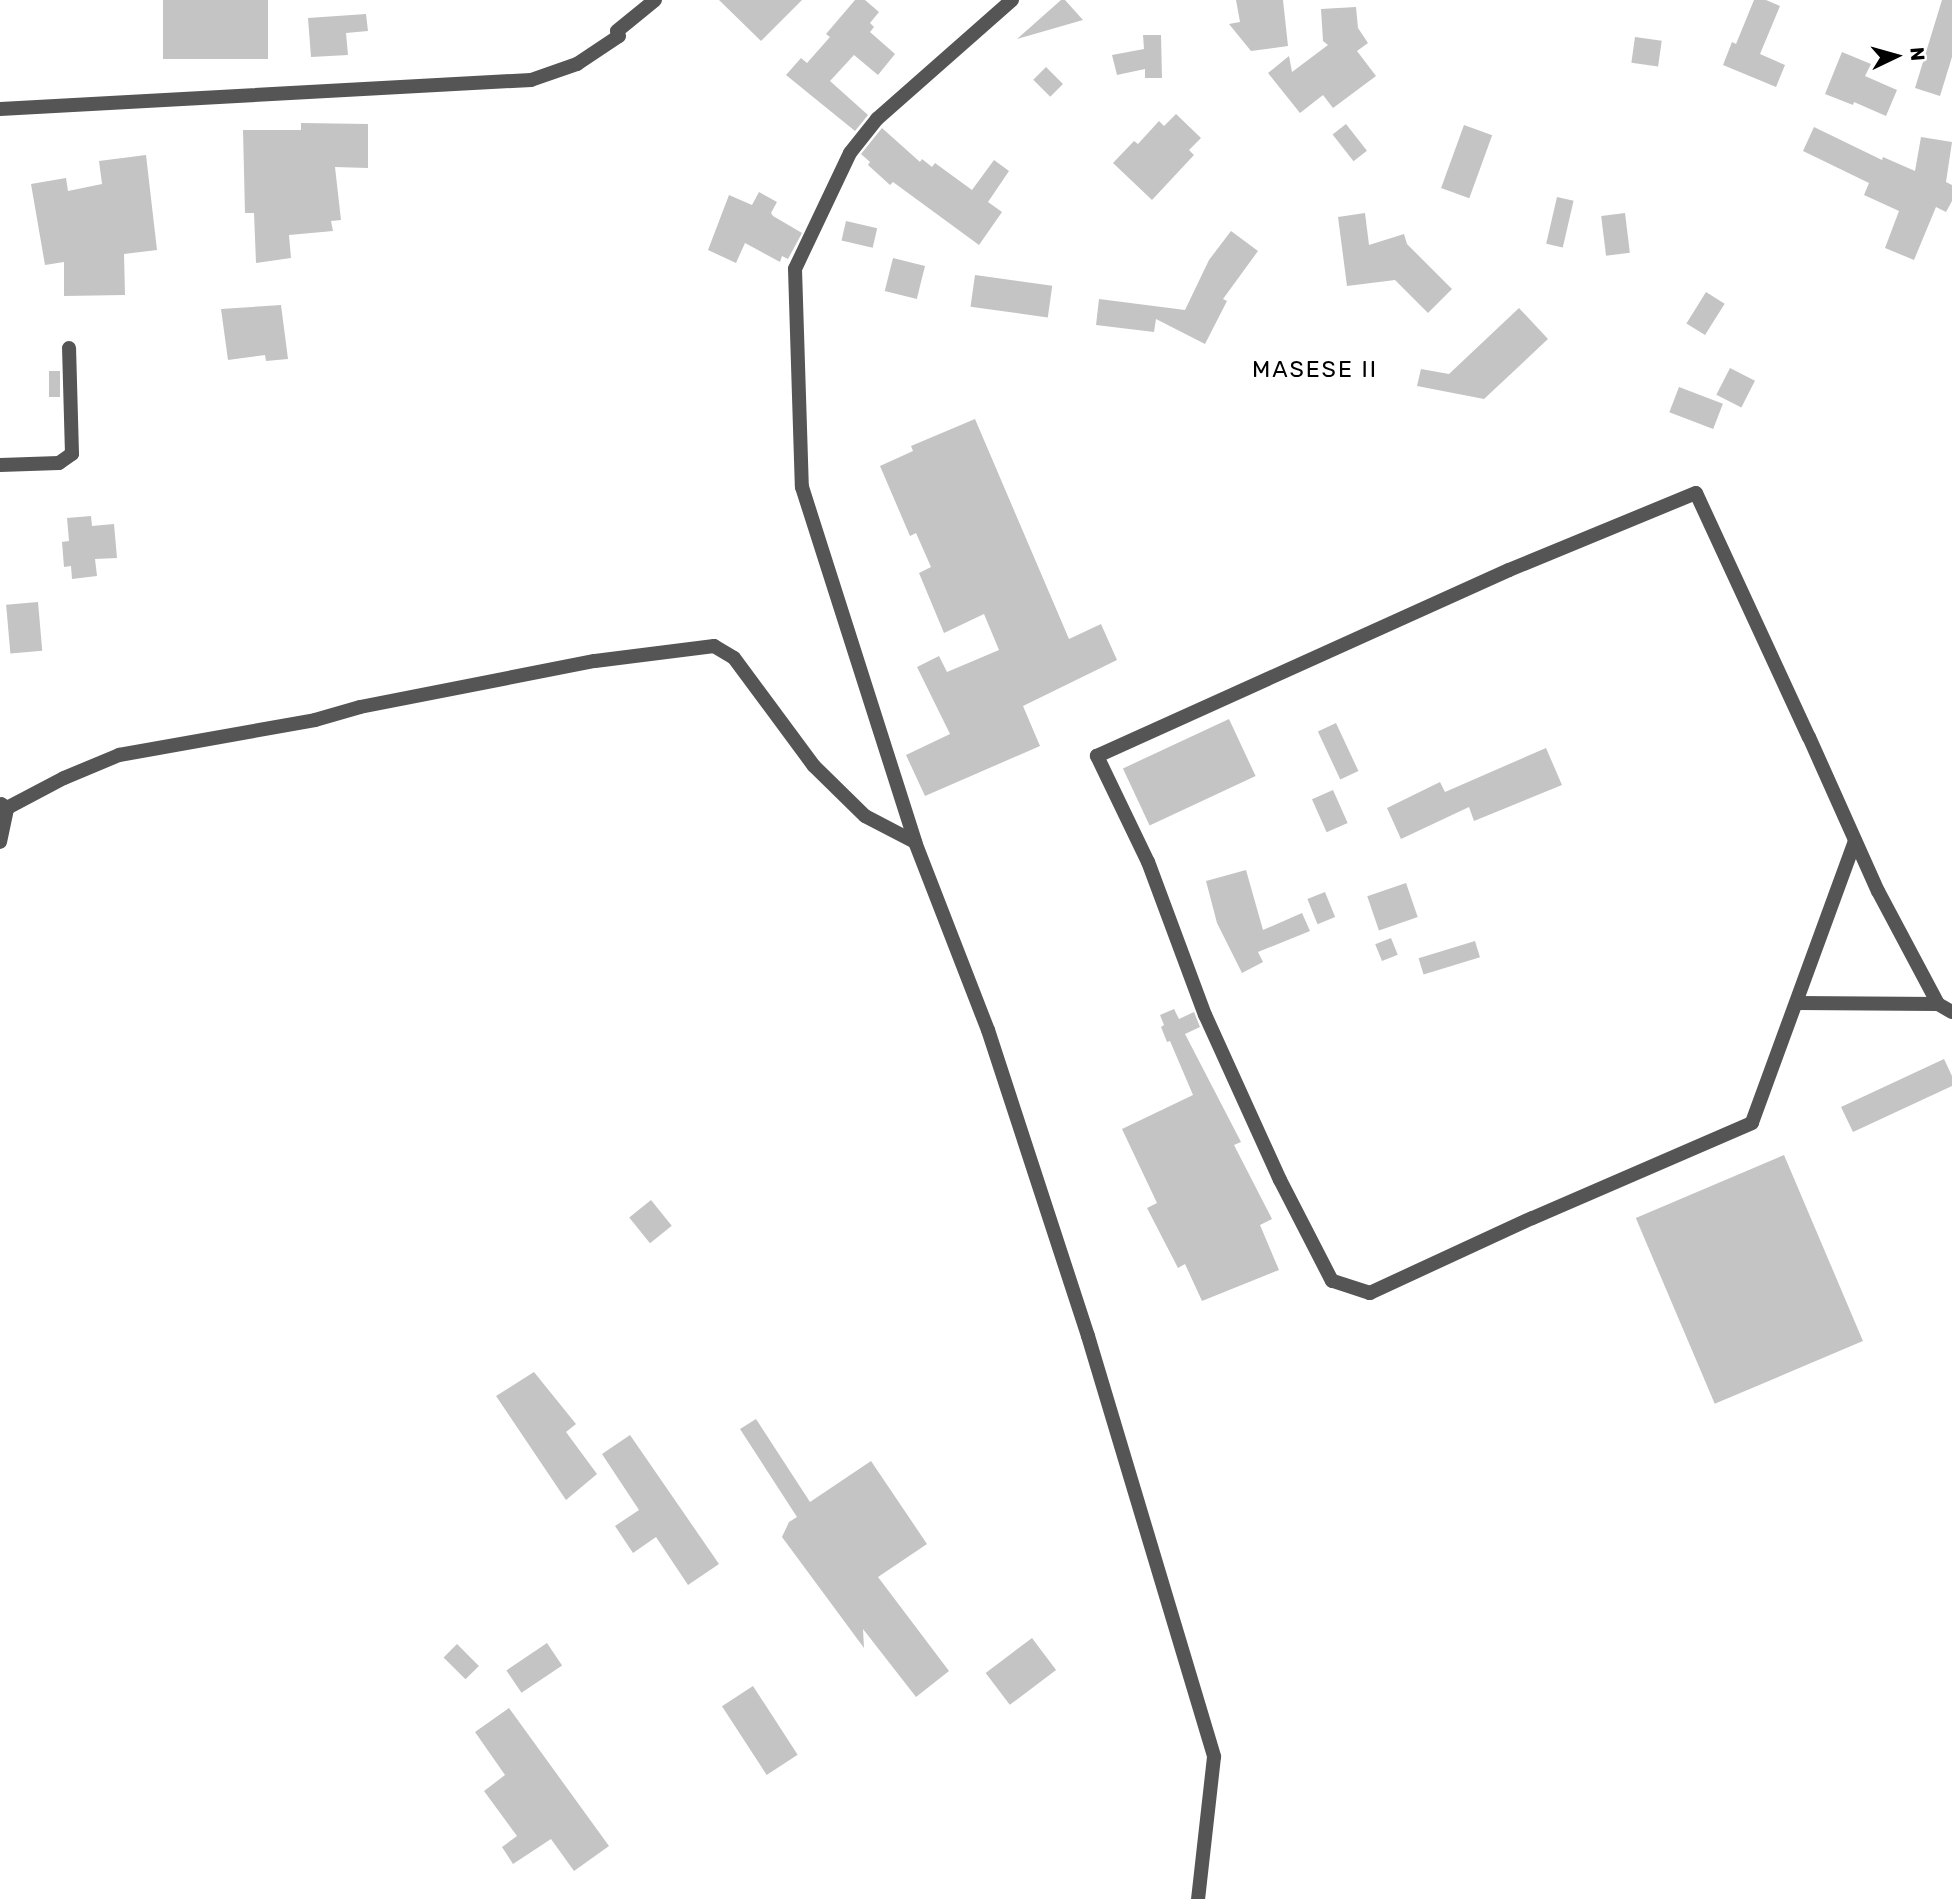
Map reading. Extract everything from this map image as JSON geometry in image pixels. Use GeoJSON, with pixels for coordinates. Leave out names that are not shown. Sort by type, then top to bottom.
{"type":"FeatureCollection","features":[{"type":"Feature","properties":{"kind":"street"},"geometry":{"type":"LineString","coordinates":[[0,109],[531,80],[577,64],[619,36],[617,31],[655,0]]}},
{"type":"Feature","properties":{"kind":"street"},"geometry":{"type":"LineString","coordinates":[[1012,0],[877,119],[850,153],[795,269],[802,487],[915,842],[988,1030],[1088,1336],[1214,1757],[1198,1899]]}},
{"type":"Feature","properties":{"kind":"street"},"geometry":{"type":"LineString","coordinates":[[0,465],[59,463],[72,454],[69,348]]}},
{"type":"Feature","properties":{"kind":"street"},"geometry":{"type":"LineString","coordinates":[[1856,841],[1752,1123],[1532,1218],[1370,1293],[1332,1281],[1280,1180],[1205,1015],[1148,862],[1097,756],[1510,570],[1696,493],[1856,841],[1938,1004]]}},
{"type":"Feature","properties":{"kind":"street"},"geometry":{"type":"LineString","coordinates":[[0,842],[4,806],[119,755],[314,720],[360,707],[595,661],[714,646],[734,658],[814,766],[864,816],[915,842]]}},
{"type":"Feature","properties":{"kind":"street"},"geometry":{"type":"LineString","coordinates":[[1797,1003],[1938,1004],[1952,1012]]}},
{"type":"Feature","properties":{"kind":"building"},"geometry":{"type":"Polygon","coordinates":[[[163,0],[268,0],[268,59],[163,59],[163,0]]]}},
{"type":"Feature","properties":{"kind":"building"},"geometry":{"type":"Polygon","coordinates":[[[719,0],[802,0],[761,41],[719,0]]]}},
{"type":"Feature","properties":{"kind":"building"},"geometry":{"type":"Polygon","coordinates":[[[855,0],[865,0],[879,12],[870,23],[874,27],[870,32],[895,54],[878,75],[854,55],[830,81],[868,115],[855,131],[786,75],[801,58],[807,63],[830,37],[826,34],[855,0]]]}},
{"type":"Feature","properties":{"kind":"building"},"geometry":{"type":"Polygon","coordinates":[[[1061,0],[1065,0],[1083,20],[1017,39],[1061,0]]]}},
{"type":"Feature","properties":{"kind":"building"},"geometry":{"type":"Polygon","coordinates":[[[1236,0],[1283,0],[1288,46],[1251,51],[1229,24],[1240,22],[1236,0]]]}},
{"type":"Feature","properties":{"kind":"building"},"geometry":{"type":"Polygon","coordinates":[[[1754,0],[1766,0],[1780,6],[1760,54],[1785,65],[1776,87],[1723,65],[1732,42],[1736,44],[1754,0]]]}},
{"type":"Feature","properties":{"kind":"building"},"geometry":{"type":"Polygon","coordinates":[[[1942,0],[1952,0],[1952,57],[1940,96],[1915,88],[1942,0]]]}},
{"type":"Feature","properties":{"kind":"building"},"geometry":{"type":"Polygon","coordinates":[[[1356,7],[1358,28],[1368,43],[1357,51],[1376,76],[1333,108],[1323,95],[1300,113],[1268,73],[1289,56],[1292,72],[1328,45],[1323,41],[1321,9],[1356,7]]]}},
{"type":"Feature","properties":{"kind":"building"},"geometry":{"type":"Polygon","coordinates":[[[366,14],[368,31],[346,33],[348,55],[311,57],[308,18],[366,14]]]}},
{"type":"Feature","properties":{"kind":"building"},"geometry":{"type":"Polygon","coordinates":[[[1143,35],[1161,35],[1162,78],[1145,78],[1145,69],[1117,75],[1112,55],[1144,49],[1143,35]]]}},
{"type":"Feature","properties":{"kind":"building"},"geometry":{"type":"Polygon","coordinates":[[[1635,37],[1662,41],[1658,67],[1631,63],[1635,37]]]}},
{"type":"Feature","properties":{"kind":"building"},"geometry":{"type":"Polygon","coordinates":[[[1842,52],[1871,64],[1865,76],[1897,90],[1886,116],[1854,102],[1853,105],[1825,94],[1842,52]]]}},
{"type":"Feature","properties":{"kind":"building"},"geometry":{"type":"Polygon","coordinates":[[[1046,67],[1063,84],[1050,97],[1033,80],[1046,67]]]}},
{"type":"Feature","properties":{"kind":"building"},"geometry":{"type":"Polygon","coordinates":[[[1176,114],[1201,138],[1189,150],[1194,155],[1152,200],[1113,163],[1134,141],[1138,144],[1159,121],[1164,126],[1176,114]]]}},
{"type":"Feature","properties":{"kind":"building"},"geometry":{"type":"Polygon","coordinates":[[[301,123],[368,124],[368,168],[335,167],[341,220],[331,221],[333,231],[289,235],[291,258],[256,263],[254,213],[245,213],[243,130],[301,130],[301,123]]]}},
{"type":"Feature","properties":{"kind":"building"},"geometry":{"type":"Polygon","coordinates":[[[1346,124],[1367,151],[1354,161],[1333,134],[1346,124]]]}},
{"type":"Feature","properties":{"kind":"building"},"geometry":{"type":"Polygon","coordinates":[[[1464,125],[1492,135],[1469,198],[1441,188],[1464,125]]]}},
{"type":"Feature","properties":{"kind":"building"},"geometry":{"type":"Polygon","coordinates":[[[1814,127],[1882,160],[1883,157],[1915,171],[1921,137],[1952,142],[1946,182],[1952,185],[1952,201],[1946,212],[1936,207],[1914,260],[1885,248],[1899,211],[1864,195],[1869,183],[1803,151],[1814,127]]]}},
{"type":"Feature","properties":{"kind":"building"},"geometry":{"type":"Polygon","coordinates":[[[882,128],[920,162],[922,159],[932,167],[935,163],[972,190],[994,160],[1009,171],[988,202],[1002,212],[979,245],[893,182],[890,185],[868,165],[870,162],[861,154],[882,128]]]}},
{"type":"Feature","properties":{"kind":"building"},"geometry":{"type":"Polygon","coordinates":[[[146,155],[157,250],[124,254],[125,295],[64,296],[64,262],[45,265],[31,184],[66,178],[68,191],[102,184],[99,161],[146,155]]]}},
{"type":"Feature","properties":{"kind":"building"},"geometry":{"type":"Polygon","coordinates":[[[759,192],[777,202],[771,213],[773,216],[802,233],[788,259],[782,256],[780,262],[745,243],[736,263],[708,250],[729,195],[752,205],[759,192]]]}},
{"type":"Feature","properties":{"kind":"building"},"geometry":{"type":"Polygon","coordinates":[[[1557,197],[1574,201],[1563,248],[1546,244],[1557,197]]]}},
{"type":"Feature","properties":{"kind":"building"},"geometry":{"type":"Polygon","coordinates":[[[1365,213],[1369,245],[1404,234],[1407,244],[1452,289],[1428,313],[1395,280],[1347,286],[1338,217],[1365,213]]]}},
{"type":"Feature","properties":{"kind":"building"},"geometry":{"type":"Polygon","coordinates":[[[1625,213],[1630,253],[1606,256],[1601,216],[1625,213]]]}},
{"type":"Feature","properties":{"kind":"building"},"geometry":{"type":"Polygon","coordinates":[[[846,221],[877,228],[873,248],[842,240],[846,221]]]}},
{"type":"Feature","properties":{"kind":"building"},"geometry":{"type":"Polygon","coordinates":[[[1231,231],[1258,251],[1223,299],[1227,301],[1205,344],[1156,319],[1154,332],[1096,325],[1099,299],[1185,310],[1209,260],[1231,231]]]}},
{"type":"Feature","properties":{"kind":"building"},"geometry":{"type":"Polygon","coordinates":[[[893,258],[925,266],[917,299],[885,291],[893,258]]]}},
{"type":"Feature","properties":{"kind":"building"},"geometry":{"type":"Polygon","coordinates":[[[975,275],[1052,286],[1048,318],[971,307],[975,275]]]}},
{"type":"Feature","properties":{"kind":"building"},"geometry":{"type":"Polygon","coordinates":[[[1706,292],[1725,304],[1705,335],[1686,323],[1706,292]]]}},
{"type":"Feature","properties":{"kind":"building"},"geometry":{"type":"Polygon","coordinates":[[[281,305],[288,359],[266,361],[265,355],[228,360],[221,309],[281,305]]]}},
{"type":"Feature","properties":{"kind":"building"},"geometry":{"type":"Polygon","coordinates":[[[1519,308],[1548,339],[1484,399],[1417,386],[1421,369],[1449,374],[1519,308]]]}},
{"type":"Feature","properties":{"kind":"building"},"geometry":{"type":"Polygon","coordinates":[[[1730,368],[1755,381],[1741,407],[1716,395],[1730,368]]]}},
{"type":"Feature","properties":{"kind":"building"},"geometry":{"type":"Polygon","coordinates":[[[49,371],[60,371],[60,397],[49,397],[49,371]]]}},
{"type":"Feature","properties":{"kind":"building"},"geometry":{"type":"Polygon","coordinates":[[[1679,387],[1723,404],[1713,429],[1669,412],[1679,387]]]}},
{"type":"Feature","properties":{"kind":"building"},"geometry":{"type":"Polygon","coordinates":[[[975,419],[1069,639],[1101,624],[1117,660],[1023,706],[1040,746],[925,796],[906,755],[950,734],[917,667],[939,656],[947,672],[999,650],[984,614],[944,633],[919,573],[931,567],[916,533],[910,536],[880,466],[913,451],[911,446],[975,419]]]}},
{"type":"Feature","properties":{"kind":"building"},"geometry":{"type":"Polygon","coordinates":[[[91,516],[92,526],[114,524],[117,558],[95,559],[97,576],[72,579],[71,566],[64,567],[62,542],[69,541],[67,518],[91,516]]]}},
{"type":"Feature","properties":{"kind":"building"},"geometry":{"type":"Polygon","coordinates":[[[38,602],[42,651],[10,654],[6,605],[38,602]]]}},
{"type":"Feature","properties":{"kind":"building"},"geometry":{"type":"Polygon","coordinates":[[[1229,719],[1256,776],[1150,826],[1123,768],[1229,719]]]}},
{"type":"Feature","properties":{"kind":"building"},"geometry":{"type":"Polygon","coordinates":[[[1336,723],[1358,771],[1340,779],[1318,731],[1336,723]]]}},
{"type":"Feature","properties":{"kind":"building"},"geometry":{"type":"Polygon","coordinates":[[[1546,748],[1562,785],[1474,821],[1469,807],[1401,839],[1387,808],[1440,782],[1445,792],[1546,748]]]}},
{"type":"Feature","properties":{"kind":"building"},"geometry":{"type":"Polygon","coordinates":[[[1333,790],[1348,823],[1327,832],[1312,799],[1333,790]]]}},
{"type":"Feature","properties":{"kind":"building"},"geometry":{"type":"Polygon","coordinates":[[[1246,870],[1263,930],[1302,913],[1310,931],[1258,952],[1263,962],[1242,973],[1217,923],[1206,881],[1246,870]]]}},
{"type":"Feature","properties":{"kind":"building"},"geometry":{"type":"Polygon","coordinates":[[[1406,883],[1418,917],[1379,930],[1367,896],[1406,883]]]}},
{"type":"Feature","properties":{"kind":"building"},"geometry":{"type":"Polygon","coordinates":[[[1325,892],[1335,917],[1317,924],[1307,899],[1325,892]]]}},
{"type":"Feature","properties":{"kind":"building"},"geometry":{"type":"Polygon","coordinates":[[[1391,938],[1398,955],[1382,961],[1375,944],[1391,938]]]}},
{"type":"Feature","properties":{"kind":"building"},"geometry":{"type":"Polygon","coordinates":[[[1475,941],[1480,957],[1424,975],[1419,958],[1475,941]]]}},
{"type":"Feature","properties":{"kind":"building"},"geometry":{"type":"Polygon","coordinates":[[[1174,1009],[1179,1019],[1194,1012],[1200,1027],[1185,1034],[1241,1142],[1234,1145],[1272,1219],[1260,1225],[1279,1270],[1202,1301],[1185,1264],[1178,1268],[1147,1208],[1157,1203],[1122,1129],[1193,1095],[1170,1041],[1167,1042],[1161,1027],[1164,1025],[1160,1015],[1174,1009]]]}},
{"type":"Feature","properties":{"kind":"building"},"geometry":{"type":"Polygon","coordinates":[[[1944,1059],[1952,1076],[1952,1086],[1853,1132],[1841,1107],[1944,1059]]]}},
{"type":"Feature","properties":{"kind":"building"},"geometry":{"type":"Polygon","coordinates":[[[1784,1155],[1863,1341],[1715,1404],[1636,1218],[1784,1155]]]}},
{"type":"Feature","properties":{"kind":"building"},"geometry":{"type":"Polygon","coordinates":[[[651,1200],[672,1226],[650,1243],[629,1218],[651,1200]]]}},
{"type":"Feature","properties":{"kind":"building"},"geometry":{"type":"Polygon","coordinates":[[[534,1372],[576,1424],[566,1432],[597,1474],[566,1500],[496,1396],[534,1372]]]}},
{"type":"Feature","properties":{"kind":"building"},"geometry":{"type":"Polygon","coordinates":[[[756,1419],[810,1502],[871,1461],[927,1544],[878,1577],[949,1671],[916,1697],[863,1629],[864,1648],[782,1537],[789,1522],[797,1517],[740,1429],[756,1419]]]}},
{"type":"Feature","properties":{"kind":"building"},"geometry":{"type":"Polygon","coordinates":[[[630,1435],[719,1564],[688,1585],[656,1537],[633,1553],[615,1526],[639,1510],[602,1454],[630,1435]]]}},
{"type":"Feature","properties":{"kind":"building"},"geometry":{"type":"Polygon","coordinates":[[[1032,1638],[1056,1670],[1010,1705],[986,1673],[1032,1638]]]}},
{"type":"Feature","properties":{"kind":"building"},"geometry":{"type":"Polygon","coordinates":[[[547,1643],[562,1665],[521,1693],[506,1670],[547,1643]]]}},
{"type":"Feature","properties":{"kind":"building"},"geometry":{"type":"Polygon","coordinates":[[[457,1644],[479,1666],[465,1679],[444,1657],[457,1644]]]}},
{"type":"Feature","properties":{"kind":"building"},"geometry":{"type":"Polygon","coordinates":[[[753,1686],[798,1755],[767,1775],[722,1706],[753,1686]]]}},
{"type":"Feature","properties":{"kind":"building"},"geometry":{"type":"Polygon","coordinates":[[[509,1708],[609,1846],[574,1871],[551,1839],[513,1864],[502,1847],[517,1836],[484,1791],[505,1775],[475,1732],[509,1708]]]}},
{"type":"Feature","properties":{"kind":"district","name":"MASESE II"},"geometry":{"type":"Point","coordinates":[1315,369]}}]}
